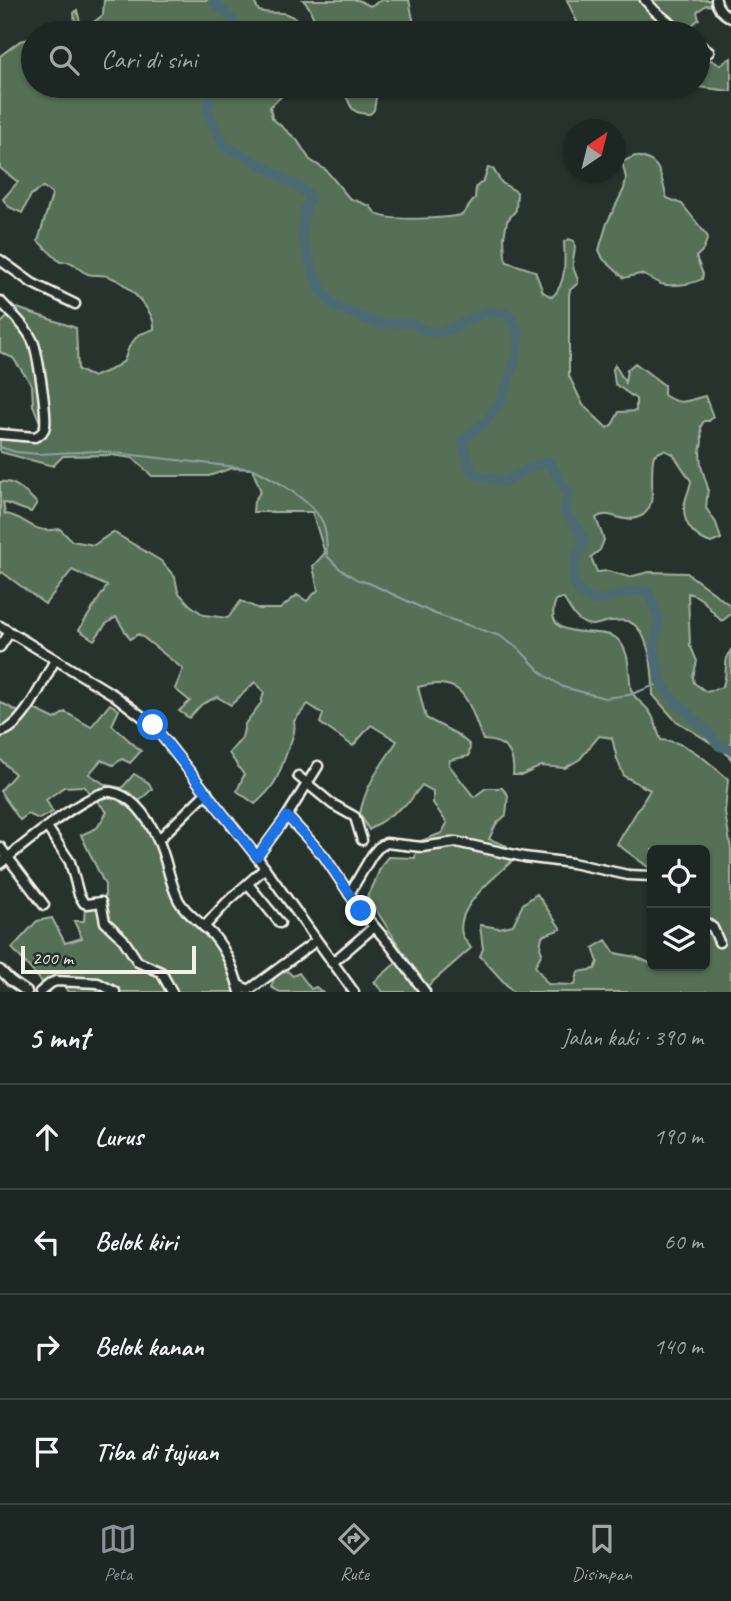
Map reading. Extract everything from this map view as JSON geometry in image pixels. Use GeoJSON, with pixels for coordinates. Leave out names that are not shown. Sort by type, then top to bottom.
{"type":"FeatureCollection","features":[{"type":"Feature","properties":{"kind":"street"},"geometry":{"type":"LineString","coordinates":[[645,0],[667,21]]}},
{"type":"Feature","properties":{"kind":"street"},"geometry":{"type":"LineString","coordinates":[[716,0],[722,12],[731,18]]}},
{"type":"Feature","properties":{"kind":"street"},"geometry":{"type":"LineString","coordinates":[[0,260],[32,283],[75,304]]}},
{"type":"Feature","properties":{"kind":"street"},"geometry":{"type":"LineString","coordinates":[[0,301],[34,343],[45,425],[40,435],[35,437],[0,435]]}},
{"type":"Feature","properties":{"kind":"street"},"geometry":{"type":"LineString","coordinates":[[0,626],[142,715],[163,736],[257,857],[354,992]]}},
{"type":"Feature","properties":{"kind":"street"},"geometry":{"type":"LineString","coordinates":[[0,648],[10,632]]}},
{"type":"Feature","properties":{"kind":"street"},"geometry":{"type":"LineString","coordinates":[[3,729],[18,722],[55,660]]}},
{"type":"Feature","properties":{"kind":"street"},"geometry":{"type":"LineString","coordinates":[[257,857],[318,766]]}},
{"type":"Feature","properties":{"kind":"street"},"geometry":{"type":"LineString","coordinates":[[298,776],[332,804],[355,817],[362,840]]}},
{"type":"Feature","properties":{"kind":"street"},"geometry":{"type":"LineString","coordinates":[[4,861],[47,827],[97,794],[110,792],[129,800],[143,814],[158,840],[181,904],[213,935],[228,957],[239,989],[249,990],[316,941]]}},
{"type":"Feature","properties":{"kind":"street"},"geometry":{"type":"LineString","coordinates":[[158,840],[207,792]]}},
{"type":"Feature","properties":{"kind":"street"},"geometry":{"type":"LineString","coordinates":[[287,816],[324,856],[349,894],[425,992]]}},
{"type":"Feature","properties":{"kind":"street"},"geometry":{"type":"LineString","coordinates":[[47,827],[70,862],[79,895],[84,903],[101,902],[105,922],[123,939],[138,962],[161,972],[172,992]]}},
{"type":"Feature","properties":{"kind":"street"},"geometry":{"type":"LineString","coordinates":[[349,894],[372,856],[386,843],[422,846],[456,842],[524,857],[647,876]]}},
{"type":"Feature","properties":{"kind":"street"},"geometry":{"type":"LineString","coordinates":[[0,847],[4,861],[36,891],[44,905]]}},
{"type":"Feature","properties":{"kind":"street"},"geometry":{"type":"LineString","coordinates":[[204,927],[265,868]]}},
{"type":"Feature","properties":{"kind":"street"},"geometry":{"type":"LineString","coordinates":[[248,884],[280,923]]}},
{"type":"Feature","properties":{"kind":"street"},"geometry":{"type":"LineString","coordinates":[[710,926],[719,942]]}},
{"type":"Feature","properties":{"kind":"street"},"geometry":{"type":"LineString","coordinates":[[332,963],[374,927]]}},
{"type":"Feature","properties":{"kind":"street"},"geometry":{"type":"LineString","coordinates":[[0,970],[10,981],[27,992]]}},
{"type":"Feature","properties":{"kind":"street"},"geometry":{"type":"LineString","coordinates":[[40,992],[56,981],[98,983],[115,992]]}},
{"type":"Feature","properties":{"kind":"green space"},"geometry":{"type":"Polygon","coordinates":[[[104,0],[253,0],[259,11],[284,13],[296,21],[95,21],[103,15],[104,0]]]}},
{"type":"Feature","properties":{"kind":"green space"},"geometry":{"type":"Polygon","coordinates":[[[303,0],[358,0],[370,6],[382,0],[409,0],[413,21],[315,21],[303,0]]]}},
{"type":"Feature","properties":{"kind":"green space"},"geometry":{"type":"Polygon","coordinates":[[[567,0],[713,0],[713,6],[706,5],[697,12],[699,19],[697,21],[577,21],[567,0]]]}},
{"type":"Feature","properties":{"kind":"green space"},"geometry":{"type":"Polygon","coordinates":[[[77,10],[80,21],[75,21],[74,13],[77,10]]]}},
{"type":"Feature","properties":{"kind":"green space"},"geometry":{"type":"Polygon","coordinates":[[[21,41],[21,98],[280,98],[270,107],[272,118],[297,140],[310,160],[326,170],[349,198],[370,206],[377,214],[384,216],[419,219],[462,215],[475,198],[476,187],[484,180],[488,168],[493,169],[502,183],[517,192],[516,210],[507,221],[504,237],[507,262],[535,271],[543,292],[552,297],[563,278],[564,242],[569,239],[574,241],[573,267],[578,283],[570,290],[569,295],[569,376],[583,405],[607,428],[612,425],[619,412],[636,411],[636,399],[615,384],[613,369],[615,365],[625,382],[627,370],[635,363],[664,385],[664,395],[670,399],[684,402],[705,396],[713,417],[704,421],[701,426],[701,466],[708,488],[706,508],[716,523],[721,539],[711,543],[706,541],[696,535],[689,526],[684,509],[691,481],[673,454],[664,450],[654,455],[651,499],[645,513],[632,519],[606,515],[596,518],[604,540],[600,550],[591,557],[597,572],[608,571],[629,577],[649,572],[687,573],[731,606],[731,614],[722,621],[703,601],[688,593],[690,645],[697,661],[694,683],[707,692],[722,687],[731,650],[731,759],[725,752],[675,720],[653,695],[649,653],[646,642],[635,625],[627,621],[594,625],[580,621],[563,598],[556,600],[553,614],[556,623],[564,628],[616,638],[627,655],[631,689],[637,700],[651,714],[661,740],[689,748],[728,779],[725,813],[731,849],[731,992],[513,992],[480,956],[483,949],[480,925],[499,928],[513,925],[523,904],[537,894],[561,929],[542,936],[542,953],[535,966],[548,984],[575,985],[578,972],[595,969],[598,962],[593,948],[606,940],[615,953],[647,962],[647,971],[710,971],[710,845],[647,845],[647,866],[617,844],[650,790],[624,776],[612,738],[599,736],[580,759],[565,768],[541,766],[523,775],[513,775],[512,760],[507,749],[498,743],[483,740],[463,695],[456,688],[434,684],[418,687],[426,718],[457,734],[470,745],[469,756],[450,760],[449,765],[474,797],[486,788],[502,788],[508,795],[506,815],[496,824],[489,839],[507,846],[511,862],[486,885],[464,914],[462,934],[471,948],[429,985],[425,992],[383,992],[374,982],[405,955],[367,896],[388,857],[415,858],[418,842],[442,833],[447,823],[433,803],[433,791],[422,785],[409,802],[369,830],[360,814],[366,793],[397,741],[371,725],[353,746],[320,723],[323,714],[308,704],[294,721],[293,737],[276,781],[255,804],[237,791],[244,775],[229,753],[242,738],[245,724],[261,703],[264,692],[255,682],[231,705],[217,697],[202,704],[189,718],[179,711],[190,701],[175,689],[183,669],[139,634],[130,639],[116,617],[106,624],[94,640],[79,630],[107,586],[72,570],[45,604],[2,572],[0,574],[0,482],[16,485],[37,503],[31,512],[3,502],[5,514],[42,529],[60,529],[72,541],[94,545],[113,532],[161,561],[175,577],[178,592],[204,615],[228,618],[241,601],[259,609],[280,609],[297,595],[307,601],[318,590],[313,566],[325,553],[312,512],[253,512],[254,501],[261,491],[252,469],[232,468],[209,476],[152,476],[133,458],[111,455],[63,456],[53,466],[0,452],[0,439],[30,442],[45,435],[33,405],[32,385],[13,358],[0,352],[0,324],[17,308],[76,328],[78,370],[93,377],[124,361],[129,347],[138,335],[154,329],[145,306],[124,285],[107,276],[91,275],[70,262],[60,262],[38,241],[52,193],[43,187],[31,195],[22,213],[9,207],[3,199],[18,182],[0,168],[0,56],[21,41]]]}},
{"type":"Feature","properties":{"kind":"green space"},"geometry":{"type":"Polygon","coordinates":[[[731,58],[731,91],[710,88],[710,61],[720,65],[731,58]]]}},
{"type":"Feature","properties":{"kind":"green space"},"geometry":{"type":"Polygon","coordinates":[[[347,98],[376,98],[374,110],[370,114],[353,109],[347,98]]]}},
{"type":"Feature","properties":{"kind":"green space"},"geometry":{"type":"Polygon","coordinates":[[[635,156],[656,165],[667,198],[682,204],[708,237],[703,250],[696,257],[703,274],[702,279],[688,284],[671,285],[661,284],[640,274],[624,278],[603,259],[599,250],[607,223],[624,189],[626,160],[635,156]]]}},
{"type":"Feature","properties":{"kind":"green space"},"geometry":{"type":"Polygon","coordinates":[[[0,702],[24,715],[30,707],[55,719],[65,712],[91,727],[110,704],[119,710],[112,725],[141,751],[130,763],[122,759],[113,765],[101,760],[89,774],[106,785],[122,788],[134,774],[149,783],[152,789],[133,807],[149,830],[174,896],[193,923],[210,936],[227,966],[248,992],[68,992],[59,978],[42,982],[12,948],[37,921],[52,918],[65,943],[82,938],[74,921],[84,921],[85,906],[105,902],[105,885],[81,835],[97,828],[107,812],[84,786],[64,787],[46,800],[53,812],[39,819],[28,814],[20,820],[0,791],[15,774],[0,759],[0,702]]]}},
{"type":"Feature","properties":{"kind":"green space"},"geometry":{"type":"Polygon","coordinates":[[[286,970],[293,976],[299,973],[311,989],[316,987],[322,992],[280,992],[271,987],[275,976],[286,970]]]}},
{"type":"Feature","properties":{"kind":"waterway"},"geometry":{"type":"LineString","coordinates":[[213,0],[233,21]]}},
{"type":"Feature","properties":{"kind":"waterway"},"geometry":{"type":"LineString","coordinates":[[211,98],[207,111],[224,146],[269,169],[311,196],[304,213],[303,241],[315,277],[324,294],[336,307],[378,323],[411,323],[425,331],[440,332],[487,311],[507,314],[517,330],[517,353],[493,412],[482,425],[462,440],[472,474],[504,482],[528,468],[549,462],[569,494],[564,509],[582,537],[583,542],[574,567],[576,587],[583,595],[596,601],[634,591],[648,592],[659,619],[654,648],[661,683],[719,746],[731,749]]}},
{"type":"Feature","properties":{"kind":"waterway"},"geometry":{"type":"LineString","coordinates":[[0,447],[38,454],[99,451],[254,469],[282,485],[311,507],[323,523],[327,556],[340,569],[358,580],[435,614],[500,636],[519,649],[543,674],[563,687],[605,698],[629,695],[661,683]]}},
{"type":"Feature","properties":{"kind":"route"},"geometry":{"type":"LineString","coordinates":[[153,725],[257,857],[287,816],[324,856],[361,911]]}}]}
